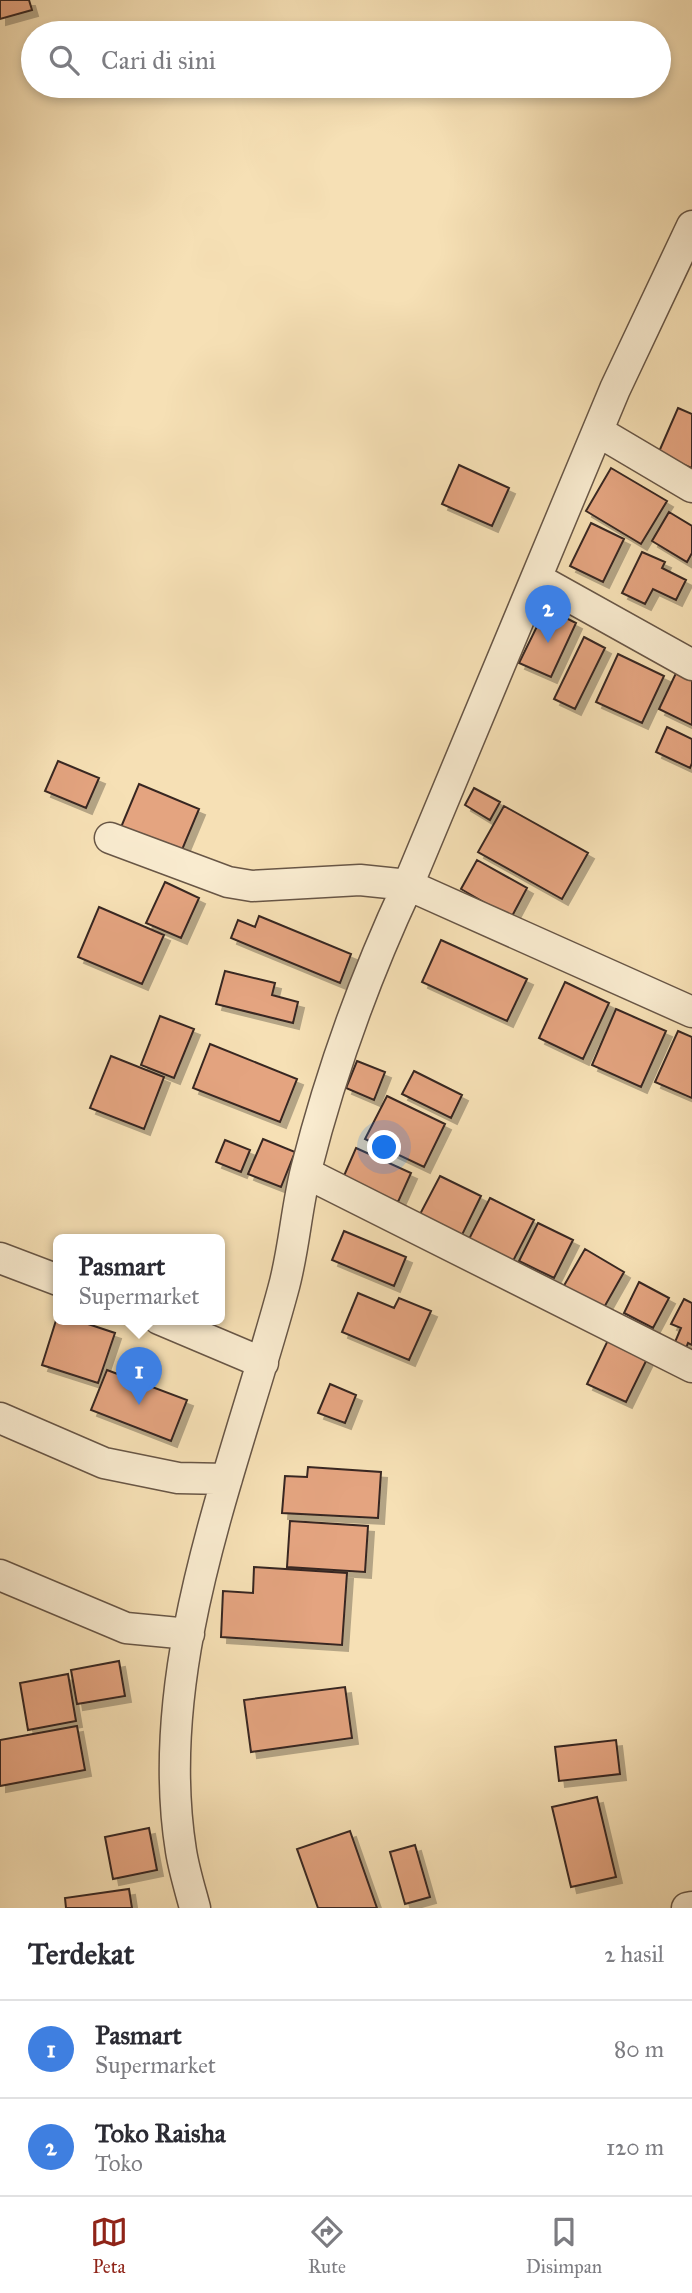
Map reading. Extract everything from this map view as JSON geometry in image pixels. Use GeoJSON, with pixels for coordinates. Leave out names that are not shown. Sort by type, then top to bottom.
{"type":"FeatureCollection","features":[{"type":"Feature","properties":{"kind":"street"},"geometry":{"type":"LineString","coordinates":[[195,1908],[181,1851],[174,1771],[180,1687],[204,1563],[288,1273],[306,1173],[335,1063],[377,952],[408,885],[615,389],[692,226]]}},
{"type":"Feature","properties":{"kind":"street"},"geometry":{"type":"LineString","coordinates":[[599,432],[692,487]]}},
{"type":"Feature","properties":{"kind":"street"},"geometry":{"type":"LineString","coordinates":[[536,578],[692,664]]}},
{"type":"Feature","properties":{"kind":"street"},"geometry":{"type":"LineString","coordinates":[[110,838],[228,882],[252,886],[360,880],[408,885],[692,1012]]}},
{"type":"Feature","properties":{"kind":"street"},"geometry":{"type":"LineString","coordinates":[[306,1173],[692,1367]]}},
{"type":"Feature","properties":{"kind":"street"},"geometry":{"type":"LineString","coordinates":[[0,1258],[53,1278]]}},
{"type":"Feature","properties":{"kind":"street"},"geometry":{"type":"LineString","coordinates":[[173,1325],[263,1363]]}},
{"type":"Feature","properties":{"kind":"street"},"geometry":{"type":"LineString","coordinates":[[0,1418],[104,1463],[178,1478],[227,1479]]}},
{"type":"Feature","properties":{"kind":"street"},"geometry":{"type":"LineString","coordinates":[[0,1575],[126,1628],[189,1634]]}},
{"type":"Feature","properties":{"kind":"building"},"geometry":{"type":"Polygon","coordinates":[[[0,0],[29,0],[32,10],[0,19],[0,0]]]}},
{"type":"Feature","properties":{"kind":"building"},"geometry":{"type":"Polygon","coordinates":[[[678,408],[692,414],[692,468],[658,454],[678,408]]]}},
{"type":"Feature","properties":{"kind":"building"},"geometry":{"type":"Polygon","coordinates":[[[459,465],[509,488],[492,526],[442,504],[459,465]]]}},
{"type":"Feature","properties":{"kind":"building"},"geometry":{"type":"Polygon","coordinates":[[[611,468],[667,501],[641,544],[586,511],[611,468]]]}},
{"type":"Feature","properties":{"kind":"building"},"geometry":{"type":"Polygon","coordinates":[[[669,512],[692,526],[692,553],[687,562],[652,541],[669,512]]]}},
{"type":"Feature","properties":{"kind":"building"},"geometry":{"type":"Polygon","coordinates":[[[591,523],[624,539],[603,582],[570,566],[591,523]]]}},
{"type":"Feature","properties":{"kind":"building"},"geometry":{"type":"Polygon","coordinates":[[[642,552],[665,562],[662,568],[686,580],[676,600],[653,589],[645,604],[622,593],[642,552]]]}},
{"type":"Feature","properties":{"kind":"building"},"geometry":{"type":"Polygon","coordinates":[[[546,608],[576,623],[551,677],[519,663],[546,608]]]}},
{"type":"Feature","properties":{"kind":"building"},"geometry":{"type":"Polygon","coordinates":[[[584,637],[605,648],[575,709],[554,699],[584,637]]]}},
{"type":"Feature","properties":{"kind":"building"},"geometry":{"type":"Polygon","coordinates":[[[618,654],[664,676],[642,723],[596,702],[618,654]]]}},
{"type":"Feature","properties":{"kind":"building"},"geometry":{"type":"Polygon","coordinates":[[[677,671],[692,678],[692,725],[659,709],[677,671]]]}},
{"type":"Feature","properties":{"kind":"building"},"geometry":{"type":"Polygon","coordinates":[[[667,727],[692,739],[690,768],[656,752],[667,727]]]}},
{"type":"Feature","properties":{"kind":"building"},"geometry":{"type":"Polygon","coordinates":[[[58,761],[99,778],[86,808],[45,791],[58,761]]]}},
{"type":"Feature","properties":{"kind":"building"},"geometry":{"type":"Polygon","coordinates":[[[139,784],[199,809],[179,857],[119,832],[139,784]]]}},
{"type":"Feature","properties":{"kind":"building"},"geometry":{"type":"Polygon","coordinates":[[[474,788],[500,802],[490,820],[465,805],[474,788]]]}},
{"type":"Feature","properties":{"kind":"building"},"geometry":{"type":"Polygon","coordinates":[[[504,806],[588,853],[562,899],[478,852],[504,806]]]}},
{"type":"Feature","properties":{"kind":"building"},"geometry":{"type":"Polygon","coordinates":[[[477,860],[527,888],[511,918],[461,889],[477,860]]]}},
{"type":"Feature","properties":{"kind":"building"},"geometry":{"type":"Polygon","coordinates":[[[165,882],[199,898],[181,938],[146,923],[165,882]]]}},
{"type":"Feature","properties":{"kind":"building"},"geometry":{"type":"Polygon","coordinates":[[[99,907],[164,935],[142,984],[78,957],[99,907]]]}},
{"type":"Feature","properties":{"kind":"building"},"geometry":{"type":"Polygon","coordinates":[[[259,916],[351,954],[340,983],[231,938],[238,920],[255,927],[259,916]]]}},
{"type":"Feature","properties":{"kind":"building"},"geometry":{"type":"Polygon","coordinates":[[[441,940],[527,979],[507,1021],[422,982],[441,940]]]}},
{"type":"Feature","properties":{"kind":"building"},"geometry":{"type":"Polygon","coordinates":[[[225,971],[275,983],[272,995],[298,1002],[293,1023],[216,1004],[225,971]]]}},
{"type":"Feature","properties":{"kind":"building"},"geometry":{"type":"Polygon","coordinates":[[[565,982],[609,1003],[583,1059],[539,1038],[565,982]]]}},
{"type":"Feature","properties":{"kind":"building"},"geometry":{"type":"Polygon","coordinates":[[[616,1009],[666,1031],[641,1087],[592,1065],[616,1009]]]}},
{"type":"Feature","properties":{"kind":"building"},"geometry":{"type":"Polygon","coordinates":[[[160,1016],[194,1029],[174,1078],[141,1065],[160,1016]]]}},
{"type":"Feature","properties":{"kind":"building"},"geometry":{"type":"Polygon","coordinates":[[[678,1031],[692,1037],[692,1098],[655,1082],[678,1031]]]}},
{"type":"Feature","properties":{"kind":"building"},"geometry":{"type":"Polygon","coordinates":[[[210,1044],[297,1079],[280,1122],[193,1088],[210,1044]]]}},
{"type":"Feature","properties":{"kind":"building"},"geometry":{"type":"Polygon","coordinates":[[[111,1056],[164,1077],[144,1129],[90,1108],[111,1056]]]}},
{"type":"Feature","properties":{"kind":"building"},"geometry":{"type":"Polygon","coordinates":[[[357,1061],[385,1072],[374,1100],[346,1088],[357,1061]]]}},
{"type":"Feature","properties":{"kind":"building"},"geometry":{"type":"Polygon","coordinates":[[[414,1071],[462,1095],[451,1118],[402,1094],[414,1071]]]}},
{"type":"Feature","properties":{"kind":"building"},"geometry":{"type":"Polygon","coordinates":[[[387,1096],[445,1124],[424,1167],[365,1139],[387,1096]]]}},
{"type":"Feature","properties":{"kind":"building"},"geometry":{"type":"Polygon","coordinates":[[[263,1139],[295,1152],[281,1187],[248,1174],[263,1139]]]}},
{"type":"Feature","properties":{"kind":"building"},"geometry":{"type":"Polygon","coordinates":[[[225,1140],[250,1150],[241,1172],[216,1162],[225,1140]]]}},
{"type":"Feature","properties":{"kind":"building"},"geometry":{"type":"Polygon","coordinates":[[[356,1148],[411,1173],[398,1202],[343,1178],[356,1148]]]}},
{"type":"Feature","properties":{"kind":"building"},"geometry":{"type":"Polygon","coordinates":[[[440,1176],[481,1196],[460,1239],[418,1218],[440,1176]]]}},
{"type":"Feature","properties":{"kind":"building"},"geometry":{"type":"Polygon","coordinates":[[[490,1198],[534,1220],[512,1263],[468,1241],[490,1198]]]}},
{"type":"Feature","properties":{"kind":"building"},"geometry":{"type":"Polygon","coordinates":[[[538,1223],[573,1240],[554,1278],[519,1261],[538,1223]]]}},
{"type":"Feature","properties":{"kind":"building"},"geometry":{"type":"Polygon","coordinates":[[[344,1231],[406,1257],[394,1286],[332,1260],[344,1231]]]}},
{"type":"Feature","properties":{"kind":"building"},"geometry":{"type":"Polygon","coordinates":[[[585,1249],[624,1272],[602,1311],[562,1289],[585,1249]]]}},
{"type":"Feature","properties":{"kind":"building"},"geometry":{"type":"Polygon","coordinates":[[[639,1282],[669,1298],[653,1328],[624,1313],[639,1282]]]}},
{"type":"Feature","properties":{"kind":"building"},"geometry":{"type":"Polygon","coordinates":[[[358,1293],[394,1308],[399,1298],[431,1311],[409,1360],[342,1332],[358,1293]]]}},
{"type":"Feature","properties":{"kind":"building"},"geometry":{"type":"Polygon","coordinates":[[[684,1299],[692,1303],[692,1345],[688,1343],[686,1348],[675,1342],[681,1328],[671,1324],[684,1299]]]}},
{"type":"Feature","properties":{"kind":"building"},"geometry":{"type":"Polygon","coordinates":[[[55,1325],[91,1325],[115,1333],[98,1383],[42,1365],[55,1325]]]}},
{"type":"Feature","properties":{"kind":"building"},"geometry":{"type":"Polygon","coordinates":[[[609,1338],[648,1357],[626,1402],[587,1384],[609,1338]]]}},
{"type":"Feature","properties":{"kind":"building"},"geometry":{"type":"Polygon","coordinates":[[[107,1370],[187,1400],[171,1441],[91,1410],[107,1370]]]}},
{"type":"Feature","properties":{"kind":"building"},"geometry":{"type":"Polygon","coordinates":[[[330,1384],[356,1395],[345,1423],[318,1413],[330,1384]]]}},
{"type":"Feature","properties":{"kind":"building"},"geometry":{"type":"Polygon","coordinates":[[[308,1467],[381,1472],[378,1518],[282,1513],[285,1476],[307,1477],[308,1467]]]}},
{"type":"Feature","properties":{"kind":"building"},"geometry":{"type":"Polygon","coordinates":[[[290,1521],[368,1526],[365,1572],[287,1567],[290,1521]]]}},
{"type":"Feature","properties":{"kind":"building"},"geometry":{"type":"Polygon","coordinates":[[[254,1567],[347,1573],[342,1645],[221,1637],[223,1591],[253,1593],[254,1567]]]}},
{"type":"Feature","properties":{"kind":"building"},"geometry":{"type":"Polygon","coordinates":[[[119,1661],[125,1696],[77,1704],[71,1670],[119,1661]]]}},
{"type":"Feature","properties":{"kind":"building"},"geometry":{"type":"Polygon","coordinates":[[[68,1674],[76,1721],[28,1730],[20,1683],[68,1674]]]}},
{"type":"Feature","properties":{"kind":"building"},"geometry":{"type":"Polygon","coordinates":[[[345,1687],[352,1738],[251,1752],[244,1700],[345,1687]]]}},
{"type":"Feature","properties":{"kind":"building"},"geometry":{"type":"Polygon","coordinates":[[[77,1726],[85,1770],[0,1786],[0,1740],[77,1726]]]}},
{"type":"Feature","properties":{"kind":"building"},"geometry":{"type":"Polygon","coordinates":[[[616,1740],[620,1774],[559,1781],[555,1747],[616,1740]]]}},
{"type":"Feature","properties":{"kind":"building"},"geometry":{"type":"Polygon","coordinates":[[[597,1797],[616,1877],[571,1887],[552,1807],[597,1797]]]}},
{"type":"Feature","properties":{"kind":"building"},"geometry":{"type":"Polygon","coordinates":[[[149,1828],[157,1870],[113,1879],[105,1837],[149,1828]]]}},
{"type":"Feature","properties":{"kind":"building"},"geometry":{"type":"Polygon","coordinates":[[[350,1831],[377,1908],[318,1908],[297,1849],[350,1831]]]}},
{"type":"Feature","properties":{"kind":"building"},"geometry":{"type":"Polygon","coordinates":[[[415,1845],[430,1897],[405,1904],[390,1852],[415,1845]]]}},
{"type":"Feature","properties":{"kind":"building"},"geometry":{"type":"Polygon","coordinates":[[[129,1889],[132,1908],[66,1908],[65,1898],[129,1889]]]}},
{"type":"Feature","properties":{"kind":"place","name":"Toko Raisha"},"geometry":{"type":"Point","coordinates":[548,643]}},
{"type":"Feature","properties":{"kind":"place","name":"Pasmart"},"geometry":{"type":"Point","coordinates":[139,1405]}}]}
